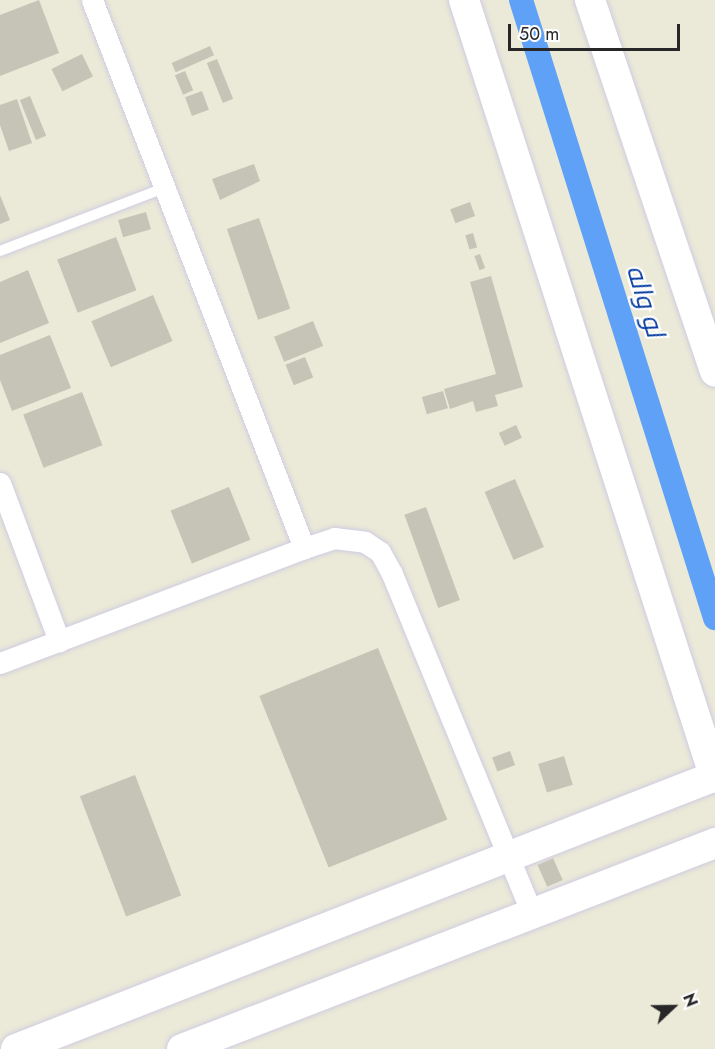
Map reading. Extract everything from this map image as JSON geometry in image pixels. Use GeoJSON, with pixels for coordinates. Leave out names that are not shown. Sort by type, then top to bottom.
{"type":"FeatureCollection","features":[{"type":"Feature","properties":{"kind":"street"},"geometry":{"type":"LineString","coordinates":[[92,0],[304,548]]}},
{"type":"Feature","properties":{"kind":"street"},"geometry":{"type":"LineString","coordinates":[[16,1049],[715,777],[464,0]]}},
{"type":"Feature","properties":{"kind":"street"},"geometry":{"type":"LineString","coordinates":[[590,0],[715,372]]}},
{"type":"Feature","properties":{"kind":"street"},"geometry":{"type":"LineString","coordinates":[[0,483],[59,641]]}},
{"type":"Feature","properties":{"kind":"street"},"geometry":{"type":"LineString","coordinates":[[0,663],[334,538],[365,542],[380,552],[392,574],[532,914]]}},
{"type":"Feature","properties":{"kind":"street"},"geometry":{"type":"LineString","coordinates":[[182,1049],[715,843]]}},
{"type":"Feature","properties":{"kind":"lane"},"geometry":{"type":"LineString","coordinates":[[0,251],[164,188]]}},
{"type":"Feature","properties":{"kind":"building"},"geometry":{"type":"Polygon","coordinates":[[[39,0],[59,53],[0,76],[0,15],[39,0]]]}},
{"type":"Feature","properties":{"kind":"building"},"geometry":{"type":"Polygon","coordinates":[[[210,46],[214,55],[176,72],[172,63],[210,46]]]}},
{"type":"Feature","properties":{"kind":"building"},"geometry":{"type":"Polygon","coordinates":[[[82,54],[93,76],[62,91],[51,69],[82,54]]]}},
{"type":"Feature","properties":{"kind":"building"},"geometry":{"type":"Polygon","coordinates":[[[217,59],[233,99],[223,103],[207,63],[217,59]]]}},
{"type":"Feature","properties":{"kind":"building"},"geometry":{"type":"Polygon","coordinates":[[[185,71],[193,90],[183,95],[175,75],[185,71]]]}},
{"type":"Feature","properties":{"kind":"building"},"geometry":{"type":"Polygon","coordinates":[[[202,91],[209,110],[192,116],[185,97],[202,91]]]}},
{"type":"Feature","properties":{"kind":"building"},"geometry":{"type":"Polygon","coordinates":[[[30,96],[46,136],[36,140],[20,100],[30,96]]]}},
{"type":"Feature","properties":{"kind":"building"},"geometry":{"type":"Polygon","coordinates":[[[17,99],[32,143],[9,151],[0,125],[0,105],[17,99]]]}},
{"type":"Feature","properties":{"kind":"building"},"geometry":{"type":"Polygon","coordinates":[[[254,164],[260,181],[220,200],[212,179],[254,164]]]}},
{"type":"Feature","properties":{"kind":"building"},"geometry":{"type":"Polygon","coordinates":[[[0,195],[10,220],[0,224],[0,195]]]}},
{"type":"Feature","properties":{"kind":"building"},"geometry":{"type":"Polygon","coordinates":[[[470,202],[475,216],[455,223],[450,209],[470,202]]]}},
{"type":"Feature","properties":{"kind":"building"},"geometry":{"type":"Polygon","coordinates":[[[146,212],[151,229],[123,237],[118,220],[146,212]]]}},
{"type":"Feature","properties":{"kind":"building"},"geometry":{"type":"Polygon","coordinates":[[[259,218],[290,309],[258,320],[227,229],[259,218]]]}},
{"type":"Feature","properties":{"kind":"building"},"geometry":{"type":"Polygon","coordinates":[[[473,233],[477,247],[469,250],[465,235],[473,233]]]}},
{"type":"Feature","properties":{"kind":"building"},"geometry":{"type":"Polygon","coordinates":[[[116,237],[136,290],[78,313],[57,260],[116,237]]]}},
{"type":"Feature","properties":{"kind":"building"},"geometry":{"type":"Polygon","coordinates":[[[480,254],[485,268],[479,270],[474,256],[480,254]]]}},
{"type":"Feature","properties":{"kind":"building"},"geometry":{"type":"Polygon","coordinates":[[[28,270],[49,323],[0,343],[0,282],[28,270]]]}},
{"type":"Feature","properties":{"kind":"building"},"geometry":{"type":"Polygon","coordinates":[[[491,276],[523,387],[495,395],[498,406],[476,412],[473,401],[450,409],[444,389],[496,374],[470,282],[491,276]]]}},
{"type":"Feature","properties":{"kind":"building"},"geometry":{"type":"Polygon","coordinates":[[[153,295],[173,341],[111,367],[91,321],[153,295]]]}},
{"type":"Feature","properties":{"kind":"building"},"geometry":{"type":"Polygon","coordinates":[[[313,321],[323,346],[284,362],[274,337],[313,321]]]}},
{"type":"Feature","properties":{"kind":"building"},"geometry":{"type":"Polygon","coordinates":[[[50,335],[71,388],[12,411],[0,380],[0,355],[50,335]]]}},
{"type":"Feature","properties":{"kind":"building"},"geometry":{"type":"Polygon","coordinates":[[[305,357],[313,377],[294,385],[286,365],[305,357]]]}},
{"type":"Feature","properties":{"kind":"building"},"geometry":{"type":"Polygon","coordinates":[[[443,391],[448,408],[427,414],[422,397],[443,391]]]}},
{"type":"Feature","properties":{"kind":"building"},"geometry":{"type":"Polygon","coordinates":[[[82,392],[102,445],[44,468],[23,415],[82,392]]]}},
{"type":"Feature","properties":{"kind":"building"},"geometry":{"type":"Polygon","coordinates":[[[516,425],[522,438],[505,446],[499,433],[516,425]]]}},
{"type":"Feature","properties":{"kind":"building"},"geometry":{"type":"Polygon","coordinates":[[[515,479],[544,547],[514,560],[485,492],[515,479]]]}},
{"type":"Feature","properties":{"kind":"building"},"geometry":{"type":"Polygon","coordinates":[[[229,487],[250,540],[192,563],[171,511],[229,487]]]}},
{"type":"Feature","properties":{"kind":"building"},"geometry":{"type":"Polygon","coordinates":[[[426,507],[460,600],[438,608],[404,515],[426,507]]]}},
{"type":"Feature","properties":{"kind":"building"},"geometry":{"type":"Polygon","coordinates":[[[378,648],[447,820],[329,867],[259,696],[378,648]]]}},
{"type":"Feature","properties":{"kind":"building"},"geometry":{"type":"Polygon","coordinates":[[[510,751],[515,765],[497,772],[492,757],[510,751]]]}},
{"type":"Feature","properties":{"kind":"building"},"geometry":{"type":"Polygon","coordinates":[[[564,756],[573,785],[547,793],[538,764],[564,756]]]}},
{"type":"Feature","properties":{"kind":"building"},"geometry":{"type":"Polygon","coordinates":[[[135,775],[181,895],[126,917],[80,796],[135,775]]]}},
{"type":"Feature","properties":{"kind":"building"},"geometry":{"type":"Polygon","coordinates":[[[553,858],[563,880],[547,887],[537,865],[553,858]]]}},
{"type":"Feature","properties":{"kind":"waterway","name":"لو واله"},"geometry":{"type":"LineString","coordinates":[[521,0],[715,618]]}}]}
